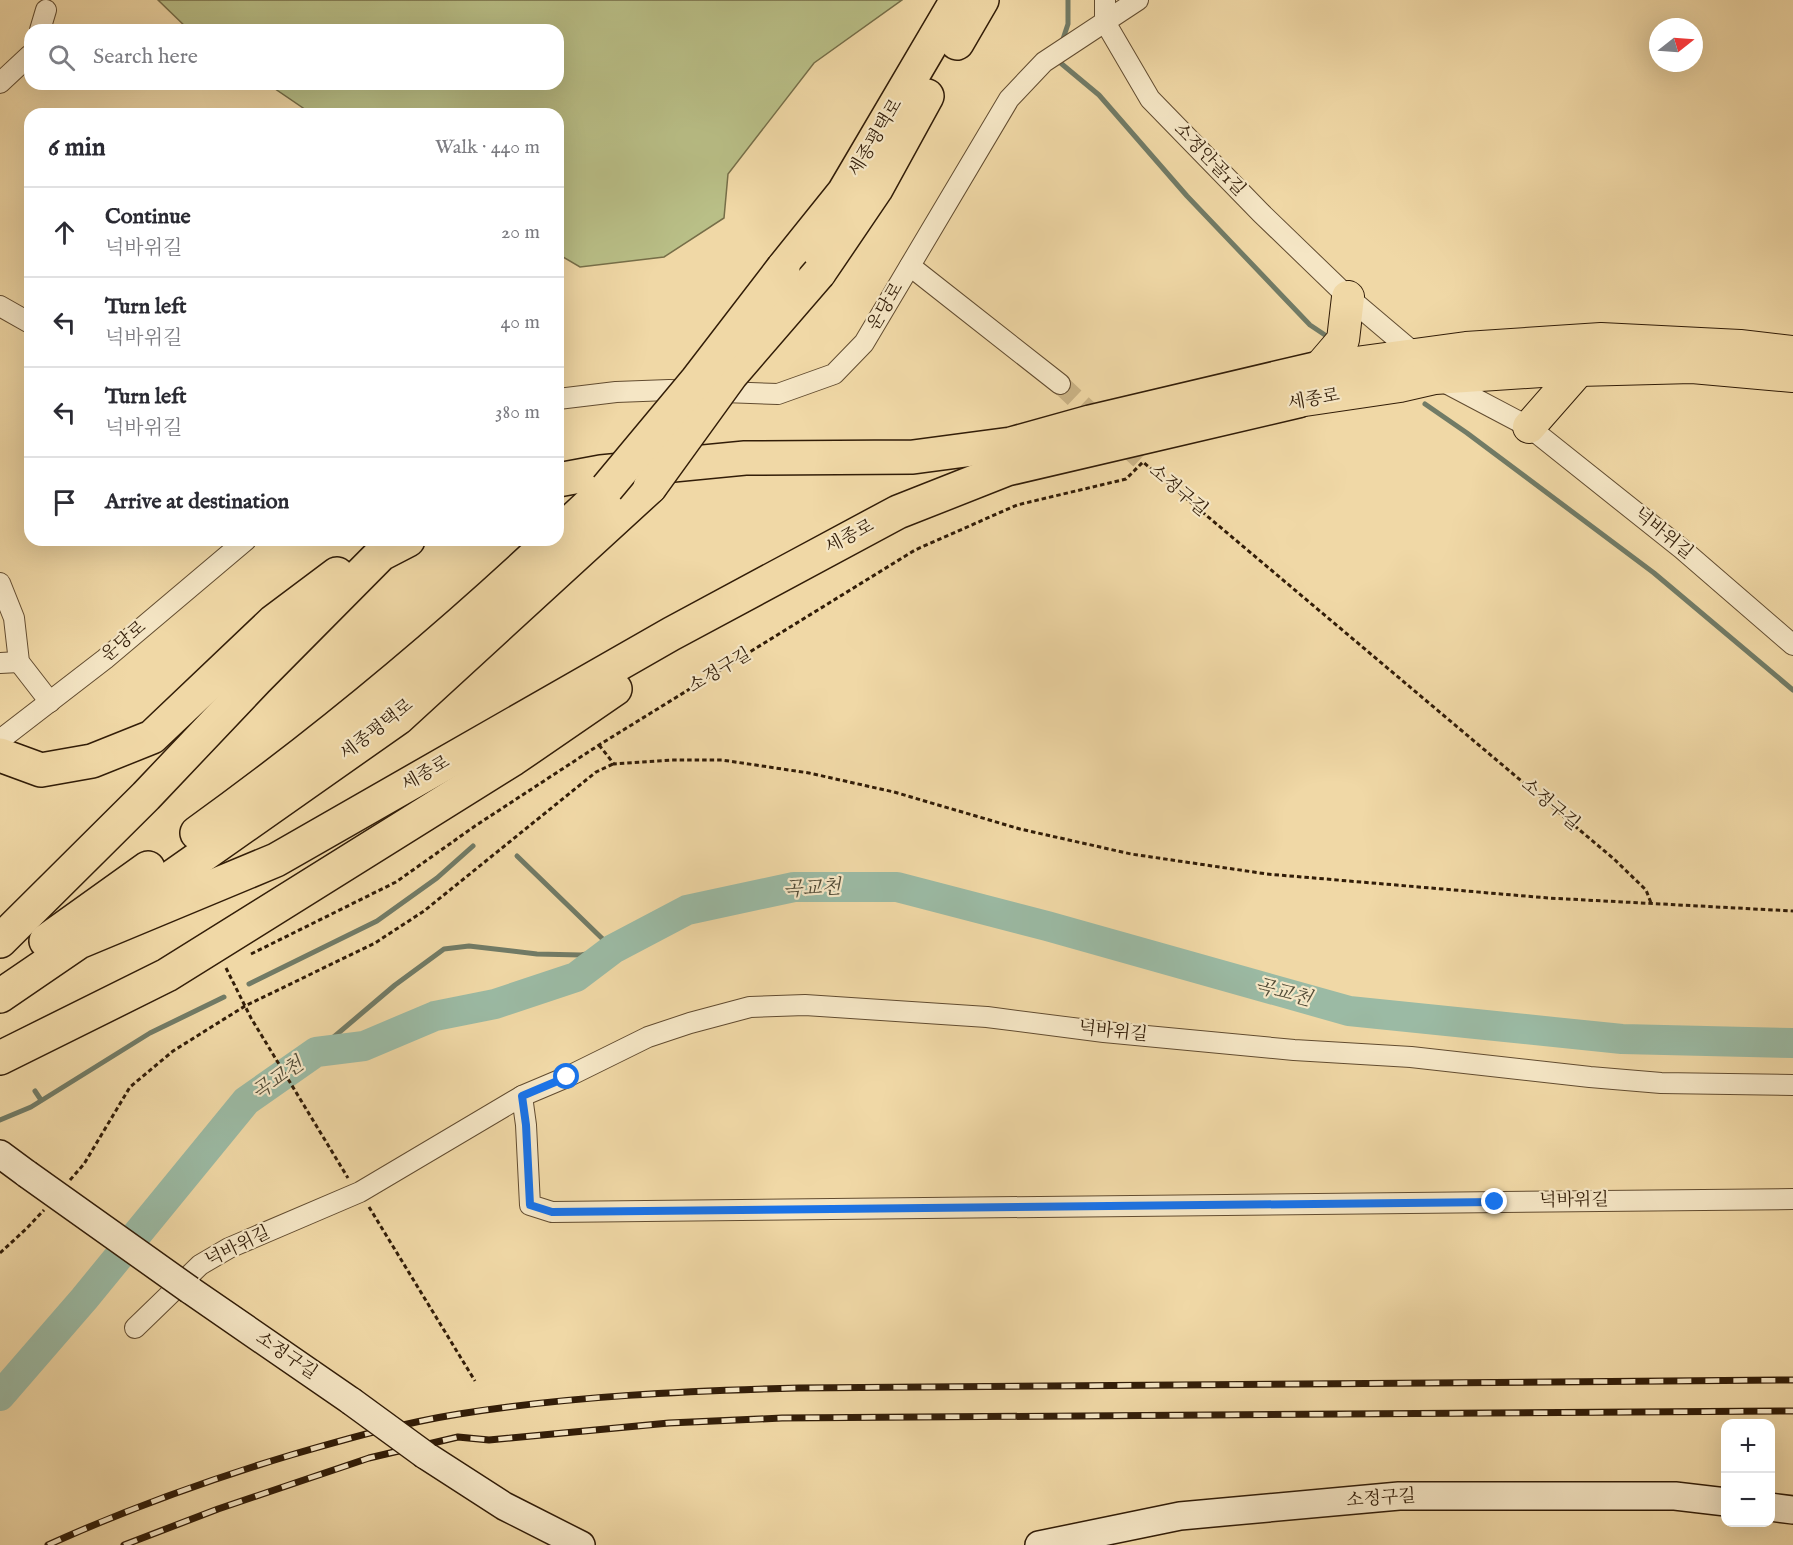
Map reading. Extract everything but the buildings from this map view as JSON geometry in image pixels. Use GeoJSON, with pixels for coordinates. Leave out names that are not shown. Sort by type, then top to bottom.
{"type":"FeatureCollection","features":[{"type":"Feature","properties":{"kind":"highway","name":"세종평택로"},"geometry":{"type":"LineString","coordinates":[[564,528],[607,488],[697,380],[844,192],[957,0]]}},
{"type":"Feature","properties":{"kind":"highway","name":"세종평택로"},"geometry":{"type":"LineString","coordinates":[[79,942],[398,717],[650,487],[731,375],[819,273],[876,189],[982,0]]}},
{"type":"Feature","properties":{"kind":"highway","name":"세종로"},"geometry":{"type":"LineString","coordinates":[[564,479],[601,472],[745,458],[913,457],[1011,444],[1111,417],[1319,369]]}},
{"type":"Feature","properties":{"kind":"highway","name":"세종로"},"geometry":{"type":"LineString","coordinates":[[0,996],[79,942],[276,860],[671,634],[898,512],[1007,470],[1298,401]]}},
{"type":"Feature","properties":{"kind":"highway"},"geometry":{"type":"LineString","coordinates":[[0,755],[41,770],[92,761],[152,737],[273,622],[373,546]]}},
{"type":"Feature","properties":{"kind":"highway"},"geometry":{"type":"LineString","coordinates":[[0,941],[146,796],[256,680],[381,554],[396,546]]}},
{"type":"Feature","properties":{"kind":"highway","name":"세종평택로"},"geometry":{"type":"LineString","coordinates":[[0,974],[244,799],[374,698],[501,588],[546,546]]}},
{"type":"Feature","properties":{"kind":"highway"},"geometry":{"type":"LineString","coordinates":[[0,1058],[167,975],[198,956],[513,759],[774,578]]}},
{"type":"Feature","properties":{"kind":"main road"},"geometry":{"type":"LineString","coordinates":[[1319,369],[1343,340],[1348,297]]}},
{"type":"Feature","properties":{"kind":"main road","name":"세종로"},"geometry":{"type":"LineString","coordinates":[[1298,401],[1400,386],[1426,366],[1466,348],[1601,339],[1740,346],[1793,352]]}},
{"type":"Feature","properties":{"kind":"main road","name":"세종로"},"geometry":{"type":"LineString","coordinates":[[1319,369],[1426,366],[1541,370],[1692,367],[1793,376]]}},
{"type":"Feature","properties":{"kind":"main road"},"geometry":{"type":"LineString","coordinates":[[1529,427],[1580,370]]}},
{"type":"Feature","properties":{"kind":"street"},"geometry":{"type":"LineString","coordinates":[[1105,0],[1105,22]]}},
{"type":"Feature","properties":{"kind":"street","name":"운당로"},"geometry":{"type":"LineString","coordinates":[[564,398],[616,392],[669,390],[778,394],[834,374],[864,343],[1009,99],[1044,62],[1138,0]]}},
{"type":"Feature","properties":{"kind":"street"},"geometry":{"type":"LineString","coordinates":[[42,24],[46,10]]}},
{"type":"Feature","properties":{"kind":"street","name":"소정안골1길"},"geometry":{"type":"LineString","coordinates":[[1105,22],[1150,99],[1261,213],[1348,297],[1426,366]]}},
{"type":"Feature","properties":{"kind":"street"},"geometry":{"type":"LineString","coordinates":[[0,83],[24,61]]}},
{"type":"Feature","properties":{"kind":"street"},"geometry":{"type":"LineString","coordinates":[[910,266],[1060,384]]}},
{"type":"Feature","properties":{"kind":"street"},"geometry":{"type":"LineString","coordinates":[[0,306],[24,320]]}},
{"type":"Feature","properties":{"kind":"street","name":"넉바위길"},"geometry":{"type":"LineString","coordinates":[[1426,366],[1529,427],[1682,549],[1793,645]]}},
{"type":"Feature","properties":{"kind":"street","name":"운당로"},"geometry":{"type":"LineString","coordinates":[[0,740],[105,659],[239,546]]}},
{"type":"Feature","properties":{"kind":"street"},"geometry":{"type":"LineString","coordinates":[[0,583],[14,618],[10,663],[50,702]]}},
{"type":"Feature","properties":{"kind":"street","name":"넉바위길"},"geometry":{"type":"LineString","coordinates":[[135,1329],[200,1265],[229,1248],[356,1188],[522,1096],[567,1077],[648,1037],[750,1007],[805,1005],[987,1017],[1116,1033],[1294,1050],[1411,1058],[1661,1083],[1793,1085]]}},
{"type":"Feature","properties":{"kind":"street","name":"넉바위길"},"geometry":{"type":"LineString","coordinates":[[522,1096],[526,1125],[530,1205],[552,1212],[1793,1199]]}},
{"type":"Feature","properties":{"kind":"street","name":"소정구길"},"geometry":{"type":"LineString","coordinates":[[0,1155],[425,1455],[504,1506],[581,1545]]}},
{"type":"Feature","properties":{"kind":"street","name":"소정구길"},"geometry":{"type":"LineString","coordinates":[[1039,1545],[1180,1516],[1399,1496],[1675,1496],[1721,1502]]}},
{"type":"Feature","properties":{"kind":"street"},"geometry":{"type":"LineString","coordinates":[[1775,1508],[1793,1510]]}},
{"type":"Feature","properties":{"kind":"path","name":"소정구길"},"geometry":{"type":"LineString","coordinates":[[245,957],[396,882],[475,826],[599,744],[915,550],[1017,505],[1126,478],[1143,462],[1614,859],[1646,890],[1652,903]]}},
{"type":"Feature","properties":{"kind":"path"},"geometry":{"type":"LineString","coordinates":[[599,744],[614,764]]}},
{"type":"Feature","properties":{"kind":"path"},"geometry":{"type":"LineString","coordinates":[[70,1180],[84,1164],[130,1087],[172,1051],[245,1006],[375,943],[424,910],[596,772],[614,764],[672,760],[722,760],[809,772],[894,792],[1020,829],[1131,854],[1267,874],[1548,898],[1793,911]]}},
{"type":"Feature","properties":{"kind":"path"},"geometry":{"type":"LineString","coordinates":[[225,966],[251,1018],[475,1381]]}},
{"type":"Feature","properties":{"kind":"path"},"geometry":{"type":"LineString","coordinates":[[0,1253],[48,1205]]}},
{"type":"Feature","properties":{"kind":"green space"},"geometry":{"type":"Polygon","coordinates":[[[158,0],[902,0],[814,63],[728,174],[724,218],[664,257],[580,267],[564,258],[564,108],[303,108],[277,90],[564,90],[564,24],[183,24],[158,0]]]}},
{"type":"Feature","properties":{"kind":"waterway"},"geometry":{"type":"LineString","coordinates":[[1062,42],[1068,24],[1068,0]]}},
{"type":"Feature","properties":{"kind":"waterway"},"geometry":{"type":"LineString","coordinates":[[1057,60],[1099,95],[1187,196],[1310,325],[1325,335]]}},
{"type":"Feature","properties":{"kind":"waterway"},"geometry":{"type":"LineString","coordinates":[[1425,404],[1654,573],[1793,690]]}},
{"type":"Feature","properties":{"kind":"waterway"},"geometry":{"type":"LineString","coordinates":[[249,984],[377,921],[437,878],[473,846]]}},
{"type":"Feature","properties":{"kind":"waterway"},"geometry":{"type":"LineString","coordinates":[[517,856],[613,949]]}},
{"type":"Feature","properties":{"kind":"waterway","name":"곡교천"},"geometry":{"type":"LineString","coordinates":[[0,1396],[84,1299],[246,1101],[316,1052],[364,1046],[435,1016],[495,1004],[576,977],[613,949],[687,910],[794,887],[897,887],[1047,926],[1349,1011],[1622,1039],[1793,1043]]}},
{"type":"Feature","properties":{"kind":"waterway"},"geometry":{"type":"LineString","coordinates":[[316,1052],[395,985],[444,949],[469,946],[537,954],[581,955],[613,949]]}},
{"type":"Feature","properties":{"kind":"waterway"},"geometry":{"type":"LineString","coordinates":[[0,1120],[31,1107],[150,1033],[224,997]]}},
{"type":"Feature","properties":{"kind":"waterway"},"geometry":{"type":"LineString","coordinates":[[35,1091],[41,1100]]}},
{"type":"Feature","properties":{"kind":"tunnel"},"geometry":{"type":"LineString","coordinates":[[1060,384],[1143,462]]}},
{"type":"Feature","properties":{"kind":"railway"},"geometry":{"type":"LineString","coordinates":[[48,1545],[108,1519],[198,1485],[353,1437],[459,1414],[543,1403],[671,1393],[799,1388],[1793,1380]]}},
{"type":"Feature","properties":{"kind":"railway"},"geometry":{"type":"LineString","coordinates":[[124,1545],[218,1509],[369,1458],[458,1437],[489,1440],[669,1423],[782,1418],[1793,1411]]}},
{"type":"Feature","properties":{"kind":"route"},"geometry":{"type":"LineString","coordinates":[[567,1077],[522,1096],[526,1125],[530,1205],[552,1212],[1495,1202]]}}]}
